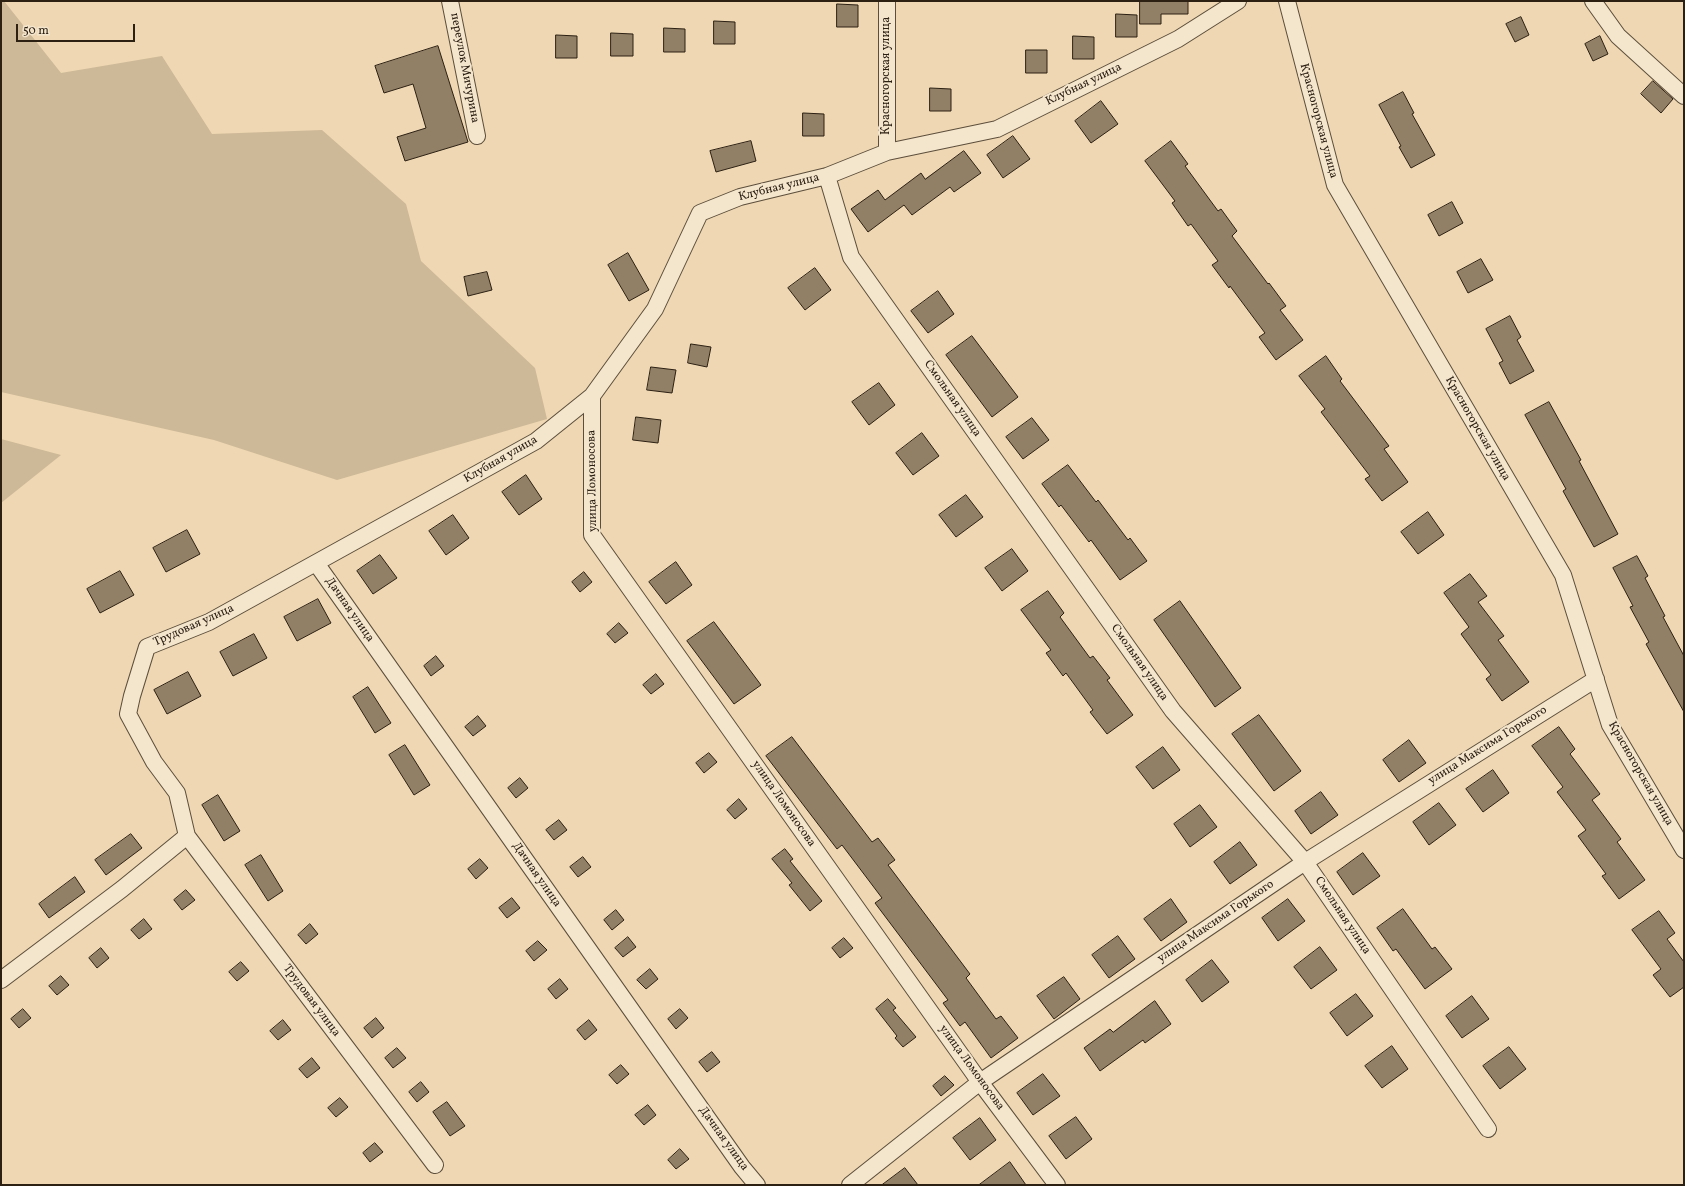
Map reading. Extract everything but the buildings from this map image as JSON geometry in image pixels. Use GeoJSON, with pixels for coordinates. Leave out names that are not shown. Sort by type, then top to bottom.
{"type":"FeatureCollection","features":[{"type":"Feature","properties":{"kind":"street","name":"переулок Мичурина"},"geometry":{"type":"LineString","coordinates":[[450,1],[477,136]]}},
{"type":"Feature","properties":{"kind":"street","name":"Красногорская улица"},"geometry":{"type":"LineString","coordinates":[[887,1],[887,152]]}},
{"type":"Feature","properties":{"kind":"street","name":"Клубная улица"},"geometry":{"type":"LineString","coordinates":[[316,564],[536,441],[592,396],[655,309],[700,214],[740,197],[827,176],[887,152],[997,129],[1178,39],[1238,1]]}},
{"type":"Feature","properties":{"kind":"street","name":"Красногорская улица"},"geometry":{"type":"LineString","coordinates":[[1287,1],[1335,185],[1563,575],[1610,726],[1684,850]]}},
{"type":"Feature","properties":{"kind":"street"},"geometry":{"type":"LineString","coordinates":[[1593,1],[1618,36],[1684,96]]}},
{"type":"Feature","properties":{"kind":"street","name":"Смольная улица"},"geometry":{"type":"LineString","coordinates":[[827,176],[851,257],[1173,711],[1305,862],[1488,1129]]}},
{"type":"Feature","properties":{"kind":"street","name":"улица Ломоносова"},"geometry":{"type":"LineString","coordinates":[[592,396],[592,535],[980,1082],[1057,1185]]}},
{"type":"Feature","properties":{"kind":"street","name":"Трудовая улица"},"geometry":{"type":"LineString","coordinates":[[316,564],[209,622],[147,647],[128,714],[154,762],[177,793],[187,836],[435,1165]]}},
{"type":"Feature","properties":{"kind":"street","name":"Дачная улица"},"geometry":{"type":"LineString","coordinates":[[316,564],[733,1154],[757,1185]]}},
{"type":"Feature","properties":{"kind":"street","name":"улица Максима Горького"},"geometry":{"type":"LineString","coordinates":[[850,1185],[980,1082],[1305,862],[1596,679]]}},
{"type":"Feature","properties":{"kind":"street"},"geometry":{"type":"LineString","coordinates":[[1,980],[122,889],[187,836]]}},
{"type":"Feature","properties":{"kind":"shaded area"},"geometry":{"type":"Polygon","coordinates":[[[1,1],[4,1],[61,73],[162,56],[212,134],[322,130],[406,204],[421,261],[535,368],[547,419],[337,480],[214,440],[1,392],[1,1]]]}},
{"type":"Feature","properties":{"kind":"shaded area"},"geometry":{"type":"Polygon","coordinates":[[[1,439],[61,455],[1,503],[1,439]]]}}]}
